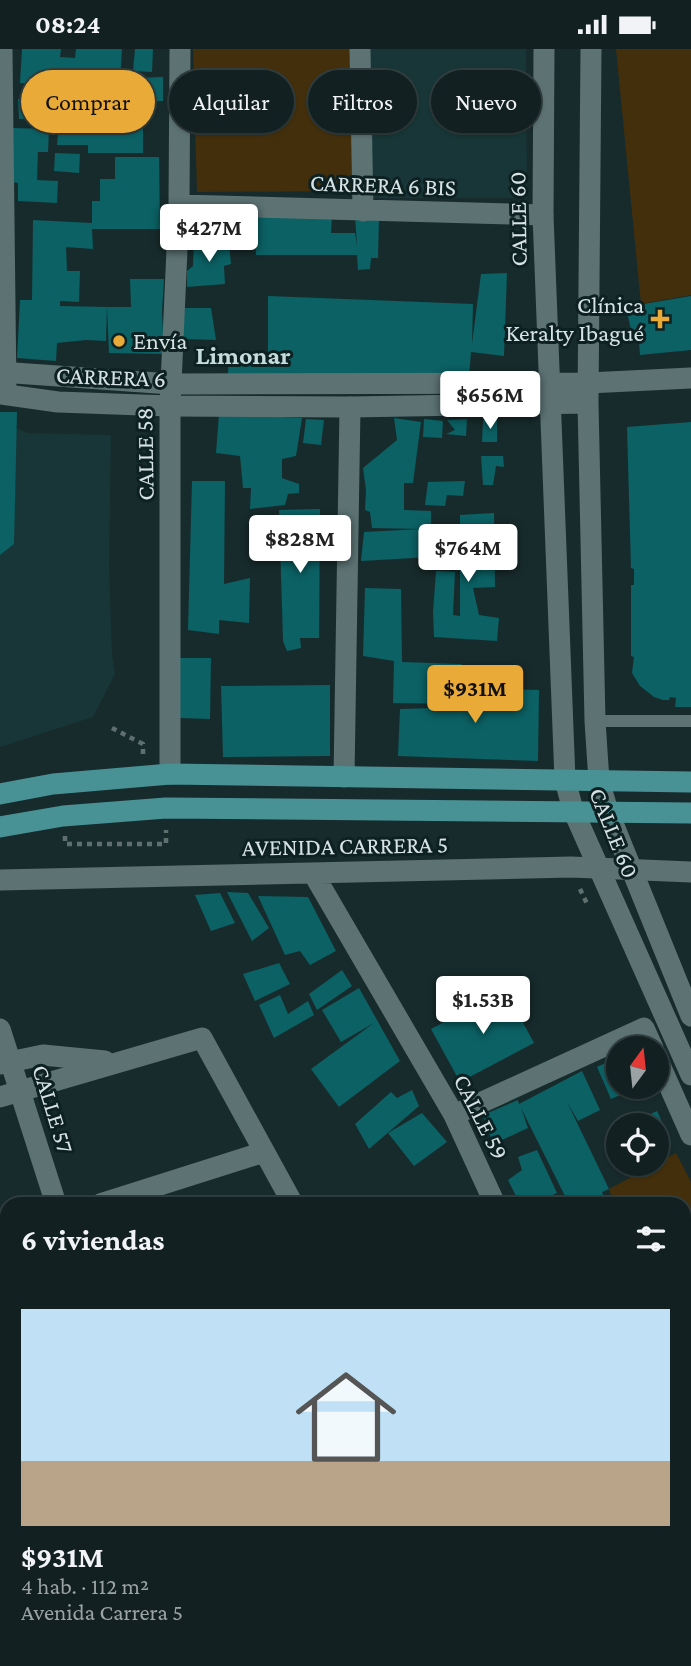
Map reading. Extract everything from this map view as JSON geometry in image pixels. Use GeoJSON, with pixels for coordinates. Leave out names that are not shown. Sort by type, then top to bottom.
{"type":"FeatureCollection","features":[{"type":"Feature","properties":{"kind":"main road"},"geometry":{"type":"LineString","coordinates":[[0,794],[53,784],[170,774],[691,782]]}},
{"type":"Feature","properties":{"kind":"main road","name":"AVENIDA CARRERA 5"},"geometry":{"type":"LineString","coordinates":[[0,827],[63,816],[166,808],[691,813]]}},
{"type":"Feature","properties":{"kind":"street"},"geometry":{"type":"LineString","coordinates":[[2,49],[3,395]]}},
{"type":"Feature","properties":{"kind":"street","name":"CALLE 58"},"geometry":{"type":"LineString","coordinates":[[170,774],[170,406],[179,205],[180,49]]}},
{"type":"Feature","properties":{"kind":"street"},"geometry":{"type":"LineString","coordinates":[[360,49],[363,211]]}},
{"type":"Feature","properties":{"kind":"street","name":"CALLE 60"},"geometry":{"type":"LineString","coordinates":[[544,49],[543,215],[565,780],[573,810],[691,1075]]}},
{"type":"Feature","properties":{"kind":"street","name":"CALLE 60"},"geometry":{"type":"LineString","coordinates":[[591,49],[588,393],[595,721],[599,781],[608,811],[689,1012]]}},
{"type":"Feature","properties":{"kind":"street","name":"CARRERA 6 BIS"},"geometry":{"type":"LineString","coordinates":[[179,205],[543,215]]}},
{"type":"Feature","properties":{"kind":"street","name":"CARRERA 6"},"geometry":{"type":"LineString","coordinates":[[3,373],[171,384],[549,395]]}},
{"type":"Feature","properties":{"kind":"street","name":"CARRERA 6"},"geometry":{"type":"LineString","coordinates":[[3,395],[58,402],[170,406],[350,407],[588,393],[636,382],[691,379]]}},
{"type":"Feature","properties":{"kind":"street"},"geometry":{"type":"LineString","coordinates":[[344,777],[350,407]]}},
{"type":"Feature","properties":{"kind":"street","name":"AVENIDA CARRERA 5"},"geometry":{"type":"LineString","coordinates":[[0,880],[571,867],[691,872]]}},
{"type":"Feature","properties":{"kind":"street","name":"CALLE 59"},"geometry":{"type":"LineString","coordinates":[[313,873],[454,1115],[492,1197]]}},
{"type":"Feature","properties":{"kind":"street"},"geometry":{"type":"LineString","coordinates":[[627,1036],[644,1028],[648,1036]]}},
{"type":"Feature","properties":{"kind":"street","name":"CALLE 57"},"geometry":{"type":"LineString","coordinates":[[0,1030],[10,1094],[53,1197]]}},
{"type":"Feature","properties":{"kind":"street"},"geometry":{"type":"LineString","coordinates":[[10,1094],[202,1038],[289,1197]]}},
{"type":"Feature","properties":{"kind":"street"},"geometry":{"type":"LineString","coordinates":[[454,1115],[606,1045]]}},
{"type":"Feature","properties":{"kind":"street"},"geometry":{"type":"LineString","coordinates":[[6,1063],[43,1055],[119,1062]]}},
{"type":"Feature","properties":{"kind":"street"},"geometry":{"type":"LineString","coordinates":[[669,1085],[691,1135]]}},
{"type":"Feature","properties":{"kind":"street"},"geometry":{"type":"LineString","coordinates":[[122,1197],[264,1152]]}},
{"type":"Feature","properties":{"kind":"lane"},"geometry":{"type":"LineString","coordinates":[[595,721],[691,721]]}},
{"type":"Feature","properties":{"kind":"path"},"geometry":{"type":"LineString","coordinates":[[112,728],[143,744]]}},
{"type":"Feature","properties":{"kind":"path"},"geometry":{"type":"LineString","coordinates":[[77,834],[65,834],[65,844],[166,844],[166,808]]}},
{"type":"Feature","properties":{"kind":"shaded area"},"geometry":{"type":"Polygon","coordinates":[[[193,49],[350,49],[350,70],[308,70],[308,133],[351,133],[352,191],[197,192],[195,133],[294,133],[294,70],[194,70],[193,49]]]}},
{"type":"Feature","properties":{"kind":"shaded area"},"geometry":{"type":"Polygon","coordinates":[[[370,49],[526,49],[526,70],[431,70],[431,133],[527,133],[527,198],[366,198],[368,133],[417,133],[417,70],[369,70],[370,49]]]}},
{"type":"Feature","properties":{"kind":"shaded area"},"geometry":{"type":"Polygon","coordinates":[[[616,49],[691,49],[691,295],[641,304],[616,49]]]}},
{"type":"Feature","properties":{"kind":"shaded area"},"geometry":{"type":"Polygon","coordinates":[[[0,421],[28,433],[111,435],[109,565],[115,674],[93,717],[0,747],[0,421]]]}},
{"type":"Feature","properties":{"kind":"shaded area"},"geometry":{"type":"Polygon","coordinates":[[[676,1153],[691,1182],[691,1197],[612,1197],[609,1189],[633,1176],[669,1176],[669,1157],[676,1153]]]}},
{"type":"Feature","properties":{"kind":"building"},"geometry":{"type":"Polygon","coordinates":[[[22,49],[61,49],[60,57],[75,58],[76,49],[122,49],[121,70],[21,70],[20,83],[22,49]]]}},
{"type":"Feature","properties":{"kind":"building"},"geometry":{"type":"Polygon","coordinates":[[[135,49],[153,49],[152,70],[133,70],[135,49]]]}},
{"type":"Feature","properties":{"kind":"building"},"geometry":{"type":"Polygon","coordinates":[[[155,77],[163,77],[163,101],[155,101],[155,77]]]}},
{"type":"Feature","properties":{"kind":"building"},"geometry":{"type":"Polygon","coordinates":[[[18,99],[21,99],[21,119],[19,119],[18,99]]]}},
{"type":"Feature","properties":{"kind":"building"},"geometry":{"type":"Polygon","coordinates":[[[13,128],[21,128],[21,133],[49,133],[48,152],[38,152],[37,180],[58,181],[57,203],[18,201],[18,183],[11,182],[13,128]]]}},
{"type":"Feature","properties":{"kind":"building"},"geometry":{"type":"Polygon","coordinates":[[[143,133],[143,153],[88,153],[88,145],[57,145],[58,134],[143,133]]]}},
{"type":"Feature","properties":{"kind":"building"},"geometry":{"type":"Polygon","coordinates":[[[55,153],[80,154],[79,173],[54,171],[55,153]]]}},
{"type":"Feature","properties":{"kind":"building"},"geometry":{"type":"Polygon","coordinates":[[[115,157],[159,157],[160,229],[92,229],[93,249],[66,247],[67,271],[80,271],[79,302],[60,301],[60,306],[107,307],[106,341],[57,343],[56,361],[17,358],[20,300],[32,300],[33,220],[92,223],[92,201],[100,201],[100,179],[115,179],[115,157]]]}},
{"type":"Feature","properties":{"kind":"building"},"geometry":{"type":"Polygon","coordinates":[[[254,216],[332,216],[331,233],[355,233],[357,246],[355,216],[379,217],[378,258],[371,258],[370,269],[358,270],[357,255],[256,255],[254,216]]]}},
{"type":"Feature","properties":{"kind":"building"},"geometry":{"type":"Polygon","coordinates":[[[191,217],[247,218],[246,234],[238,233],[238,239],[224,238],[228,230],[191,231],[191,217]]]}},
{"type":"Feature","properties":{"kind":"building"},"geometry":{"type":"Polygon","coordinates":[[[194,242],[229,242],[231,264],[224,266],[225,284],[187,287],[187,271],[193,266],[194,242]]]}},
{"type":"Feature","properties":{"kind":"building"},"geometry":{"type":"Polygon","coordinates":[[[507,273],[504,356],[471,352],[469,377],[228,374],[229,353],[268,356],[268,296],[473,304],[472,344],[481,274],[507,273]]]}},
{"type":"Feature","properties":{"kind":"building"},"geometry":{"type":"Polygon","coordinates":[[[130,279],[164,279],[164,354],[109,353],[107,307],[131,307],[130,279]]]}},
{"type":"Feature","properties":{"kind":"building","name":"Clínica Keralty Ibagué"},"geometry":{"type":"Polygon","coordinates":[[[691,296],[691,350],[640,355],[638,330],[631,330],[626,307],[691,296]]]}},
{"type":"Feature","properties":{"kind":"building"},"geometry":{"type":"Polygon","coordinates":[[[180,308],[211,308],[216,340],[182,339],[180,308]]]}},
{"type":"Feature","properties":{"kind":"building"},"geometry":{"type":"Polygon","coordinates":[[[0,412],[17,412],[14,544],[0,555],[0,412]]]}},
{"type":"Feature","properties":{"kind":"building"},"geometry":{"type":"Polygon","coordinates":[[[219,414],[302,418],[296,456],[282,459],[282,478],[299,484],[299,493],[288,494],[285,505],[250,509],[251,488],[243,488],[240,456],[216,453],[219,414]]]}},
{"type":"Feature","properties":{"kind":"building"},"geometry":{"type":"Polygon","coordinates":[[[394,418],[421,422],[413,483],[404,483],[404,510],[431,511],[431,557],[361,561],[364,532],[421,529],[372,528],[370,512],[365,510],[363,468],[397,440],[394,418]]]}},
{"type":"Feature","properties":{"kind":"building"},"geometry":{"type":"Polygon","coordinates":[[[306,419],[324,420],[321,445],[303,443],[306,419]]]}},
{"type":"Feature","properties":{"kind":"building"},"geometry":{"type":"Polygon","coordinates":[[[424,419],[443,421],[442,438],[423,437],[424,419]]]}},
{"type":"Feature","properties":{"kind":"building"},"geometry":{"type":"Polygon","coordinates":[[[467,419],[466,436],[446,434],[455,430],[447,420],[467,419]]]}},
{"type":"Feature","properties":{"kind":"building"},"geometry":{"type":"Polygon","coordinates":[[[483,420],[497,420],[497,442],[482,442],[483,420]]]}},
{"type":"Feature","properties":{"kind":"building"},"geometry":{"type":"Polygon","coordinates":[[[691,422],[691,707],[675,707],[676,698],[663,700],[654,697],[640,686],[632,673],[634,657],[631,656],[631,585],[634,585],[634,569],[631,568],[627,427],[691,422]]]}},
{"type":"Feature","properties":{"kind":"building"},"geometry":{"type":"Polygon","coordinates":[[[481,456],[503,456],[504,467],[496,466],[493,485],[483,485],[481,456]]]}},
{"type":"Feature","properties":{"kind":"building"},"geometry":{"type":"Polygon","coordinates":[[[192,481],[225,481],[224,584],[250,578],[249,623],[219,620],[219,634],[188,630],[192,481]]]}},
{"type":"Feature","properties":{"kind":"building"},"geometry":{"type":"Polygon","coordinates":[[[465,481],[463,496],[447,495],[445,506],[425,505],[428,482],[465,481]]]}},
{"type":"Feature","properties":{"kind":"building"},"geometry":{"type":"Polygon","coordinates":[[[320,509],[319,638],[300,638],[301,648],[287,651],[283,641],[279,510],[320,509]]]}},
{"type":"Feature","properties":{"kind":"building"},"geometry":{"type":"Polygon","coordinates":[[[494,513],[495,587],[473,588],[479,615],[499,618],[497,641],[434,637],[436,571],[455,572],[453,615],[460,616],[460,515],[494,513]]]}},
{"type":"Feature","properties":{"kind":"building"},"geometry":{"type":"Polygon","coordinates":[[[365,588],[401,589],[402,662],[462,664],[460,704],[393,703],[394,661],[363,656],[365,588]]]}},
{"type":"Feature","properties":{"kind":"building"},"geometry":{"type":"Polygon","coordinates":[[[180,658],[211,658],[210,719],[179,718],[180,658]]]}},
{"type":"Feature","properties":{"kind":"building"},"geometry":{"type":"Polygon","coordinates":[[[494,674],[493,689],[539,690],[538,761],[398,756],[400,709],[464,707],[464,675],[494,674]]]}},
{"type":"Feature","properties":{"kind":"building"},"geometry":{"type":"Polygon","coordinates":[[[330,685],[330,756],[223,757],[221,686],[330,685]]]}},
{"type":"Feature","properties":{"kind":"building"},"geometry":{"type":"Polygon","coordinates":[[[227,892],[248,893],[269,928],[252,941],[227,892]]]}},
{"type":"Feature","properties":{"kind":"building"},"geometry":{"type":"Polygon","coordinates":[[[220,893],[235,923],[211,931],[195,895],[220,893]]]}},
{"type":"Feature","properties":{"kind":"building"},"geometry":{"type":"Polygon","coordinates":[[[258,896],[308,897],[336,951],[310,965],[300,951],[285,955],[258,896]]]}},
{"type":"Feature","properties":{"kind":"building"},"geometry":{"type":"Polygon","coordinates":[[[279,963],[290,984],[255,1001],[243,974],[279,963]]]}},
{"type":"Feature","properties":{"kind":"building"},"geometry":{"type":"Polygon","coordinates":[[[342,970],[352,986],[317,1010],[309,994],[342,970]]]}},
{"type":"Feature","properties":{"kind":"building"},"geometry":{"type":"Polygon","coordinates":[[[359,988],[400,1061],[339,1107],[311,1069],[374,1023],[341,1042],[322,1010],[359,988]]]}},
{"type":"Feature","properties":{"kind":"building"},"geometry":{"type":"Polygon","coordinates":[[[505,989],[534,1043],[460,1082],[431,1029],[505,989]]]}},
{"type":"Feature","properties":{"kind":"building"},"geometry":{"type":"Polygon","coordinates":[[[280,995],[288,1014],[308,1001],[314,1015],[274,1038],[259,1005],[280,995]]]}},
{"type":"Feature","properties":{"kind":"building"},"geometry":{"type":"Polygon","coordinates":[[[606,1063],[606,1088],[597,1067],[606,1063]]]}},
{"type":"Feature","properties":{"kind":"building"},"geometry":{"type":"Polygon","coordinates":[[[582,1071],[600,1110],[578,1121],[567,1102],[609,1189],[602,1192],[604,1197],[566,1197],[521,1108],[528,1128],[493,1144],[483,1115],[518,1100],[519,1104],[582,1071]]]}},
{"type":"Feature","properties":{"kind":"building"},"geometry":{"type":"Polygon","coordinates":[[[412,1090],[419,1106],[369,1149],[355,1124],[391,1092],[397,1098],[412,1090]]]}},
{"type":"Feature","properties":{"kind":"building"},"geometry":{"type":"Polygon","coordinates":[[[422,1113],[447,1142],[414,1166],[388,1133],[422,1113]]]}},
{"type":"Feature","properties":{"kind":"building"},"geometry":{"type":"Polygon","coordinates":[[[537,1150],[557,1193],[548,1197],[516,1197],[508,1180],[522,1170],[518,1157],[537,1150]]]}},
{"type":"Feature","properties":{"kind":"place","name":"Clínica Keralty Ibagué"},"geometry":{"type":"Point","coordinates":[660,319]}},
{"type":"Feature","properties":{"kind":"place","name":"Envía"},"geometry":{"type":"Point","coordinates":[119,341]}},
{"type":"Feature","properties":{"kind":"district","name":"Limonar"},"geometry":{"type":"Point","coordinates":[243,355]}}]}
